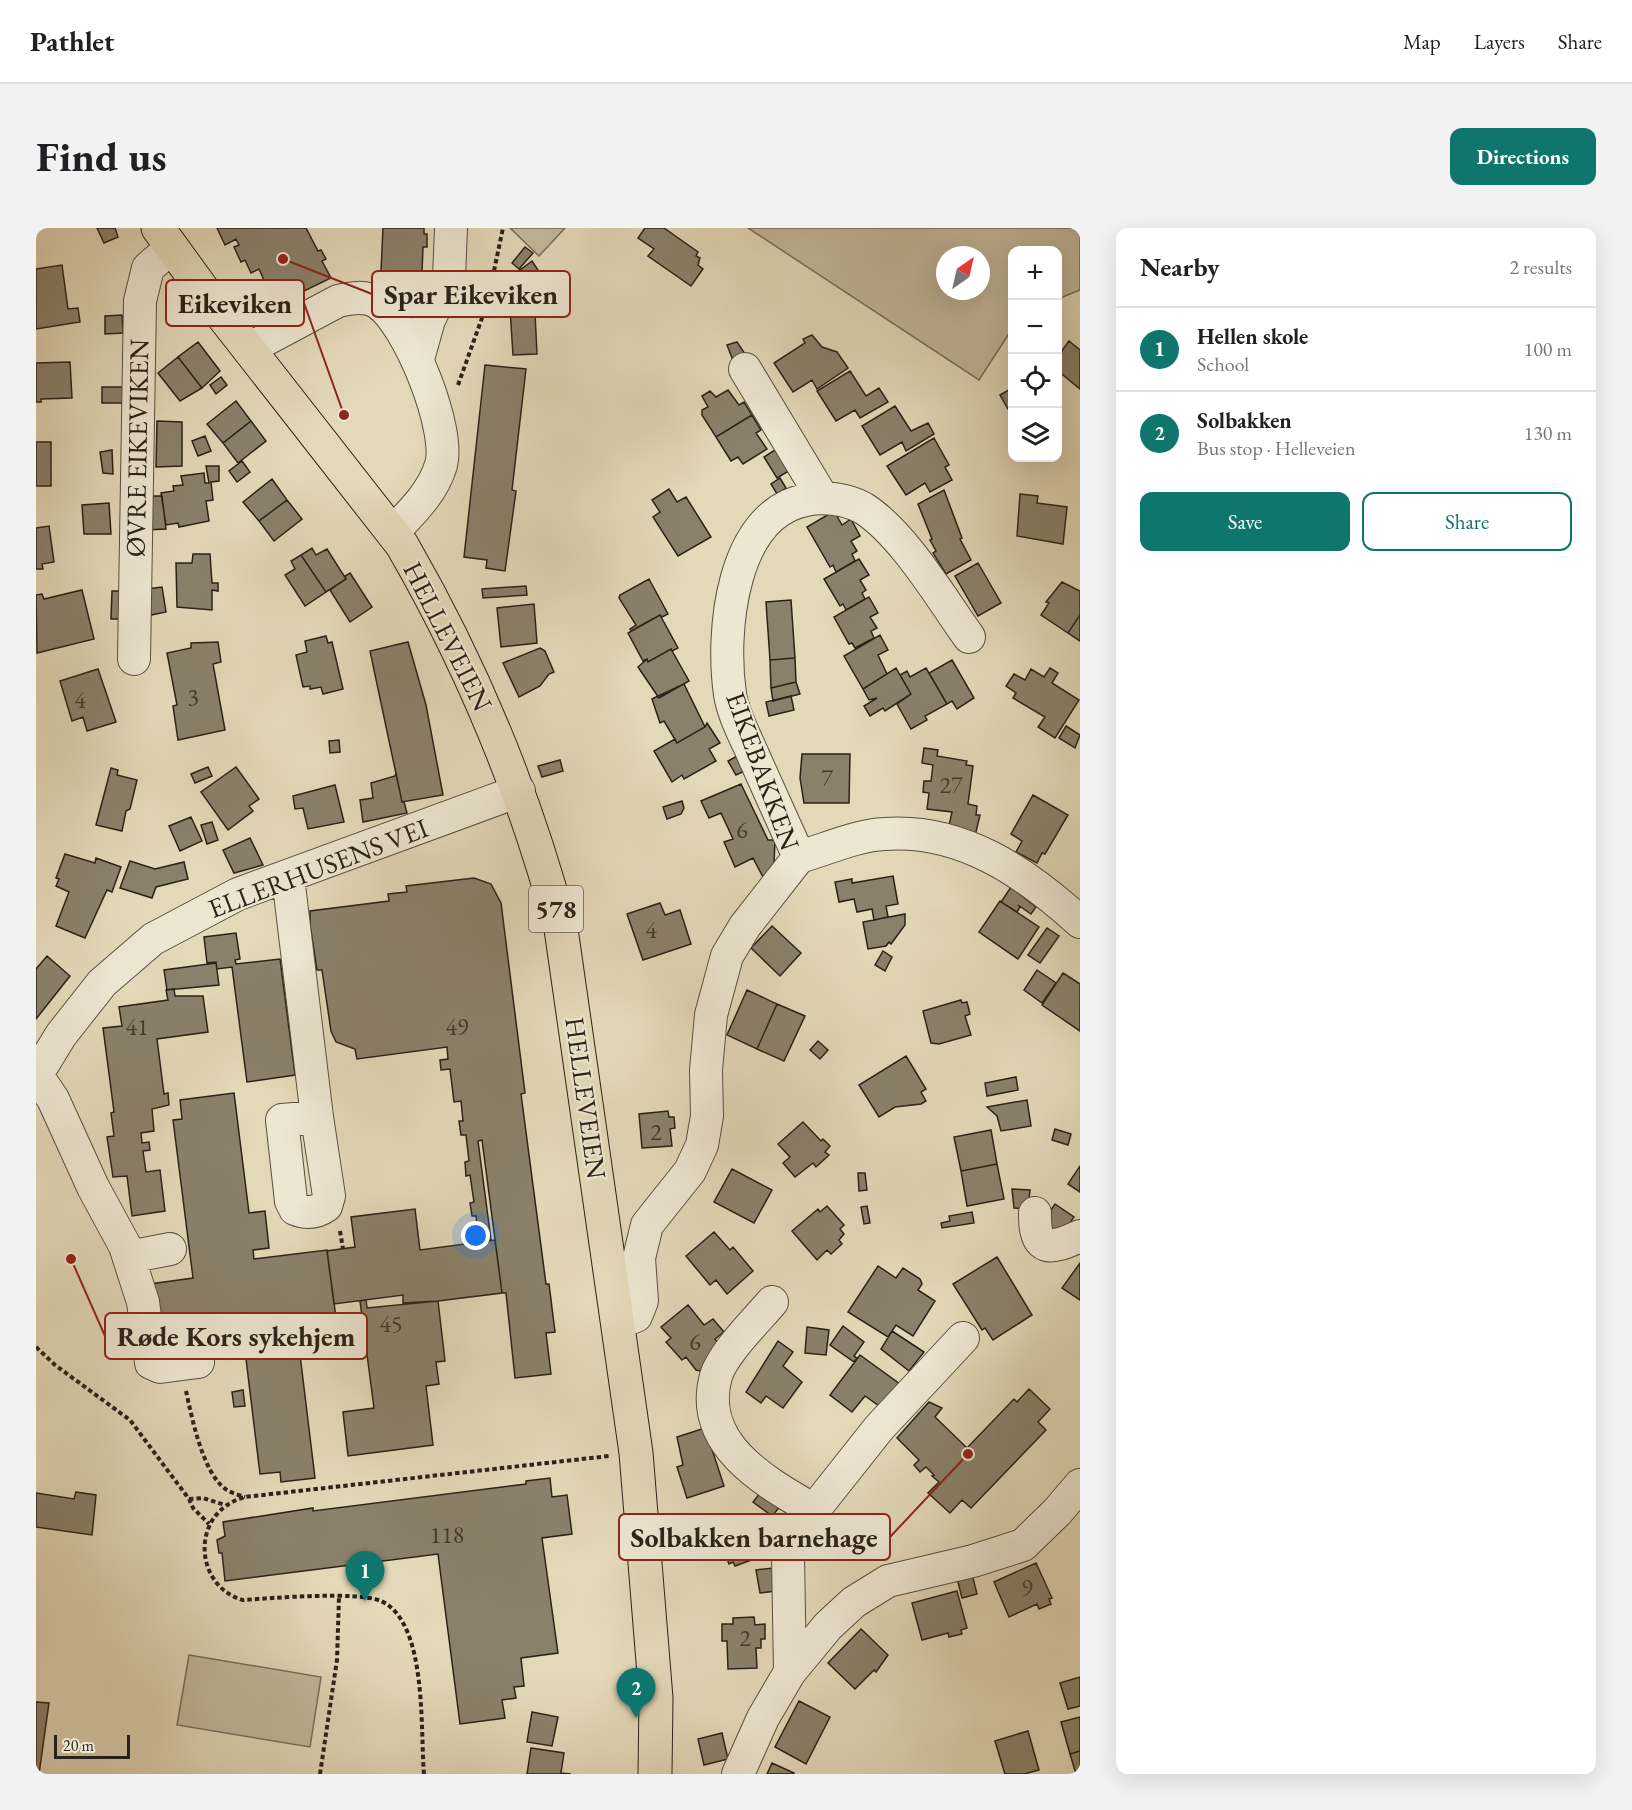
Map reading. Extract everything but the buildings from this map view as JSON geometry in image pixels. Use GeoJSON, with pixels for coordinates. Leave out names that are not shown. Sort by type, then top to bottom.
{"type":"FeatureCollection","features":[{"type":"Feature","properties":{"kind":"main road","name":"HELLEVEIEN"},"geometry":{"type":"LineString","coordinates":[[165,238],[393,532],[428,590],[489,715],[542,858],[561,929],[636,1453],[656,1698],[655,1774]]}},
{"type":"Feature","properties":{"kind":"main road","name":"HELLEVEIEN"},"geometry":{"type":"LineString","coordinates":[[656,1698],[667,1743],[670,1774]]}},
{"type":"Feature","properties":{"kind":"street"},"geometry":{"type":"LineString","coordinates":[[418,359],[429,320],[449,278],[451,228]]}},
{"type":"Feature","properties":{"kind":"street","name":"ØVRE EIKEVIKEN"},"geometry":{"type":"LineString","coordinates":[[134,659],[140,301],[148,268],[165,238]]}},
{"type":"Feature","properties":{"kind":"street","name":"HELLEVEIEN"},"geometry":{"type":"LineString","coordinates":[[250,348],[338,301],[366,298],[378,303],[401,329],[418,359],[442,431],[441,464],[425,495],[393,532]]}},
{"type":"Feature","properties":{"kind":"street"},"geometry":{"type":"LineString","coordinates":[[745,369],[822,496]]}},
{"type":"Feature","properties":{"kind":"street","name":"EIKEBAKKEN"},"geometry":{"type":"LineString","coordinates":[[618,1323],[636,1316],[642,1301],[639,1258],[647,1225],[690,1171],[702,1145],[706,1116],[706,1070],[711,1015],[727,956],[745,926],[799,857],[746,739],[730,695],[728,618],[743,559],[768,519],[797,501],[822,496],[862,507],[894,535],[969,637]]}},
{"type":"Feature","properties":{"kind":"street","name":"ELLERHUSENS VEI"},"geometry":{"type":"LineString","coordinates":[[188,1363],[160,1367],[151,1363],[143,1302],[129,1257],[93,1187],[53,1099],[36,1074],[61,1035],[102,983],[153,939],[238,894],[519,791]]}},
{"type":"Feature","properties":{"kind":"street"},"geometry":{"type":"LineString","coordinates":[[799,857],[882,834],[936,836],[991,856],[1041,886],[1080,922]]}},
{"type":"Feature","properties":{"kind":"street"},"geometry":{"type":"LineString","coordinates":[[288,877],[317,1117]]}},
{"type":"Feature","properties":{"kind":"street"},"geometry":{"type":"LineString","coordinates":[[1035,1212],[1035,1228],[1038,1238],[1045,1244],[1054,1247],[1080,1236]]}},
{"type":"Feature","properties":{"kind":"street"},"geometry":{"type":"LineString","coordinates":[[129,1257],[170,1249]]}},
{"type":"Feature","properties":{"kind":"street"},"geometry":{"type":"LineString","coordinates":[[772,1302],[727,1356],[716,1376],[714,1402],[717,1422],[728,1447],[774,1487],[814,1510]]}},
{"type":"Feature","properties":{"kind":"street"},"geometry":{"type":"LineString","coordinates":[[790,1672],[788,1556],[814,1510],[879,1428],[963,1338]]}},
{"type":"Feature","properties":{"kind":"street"},"geometry":{"type":"LineString","coordinates":[[738,1774],[763,1718],[790,1672],[828,1626],[854,1602],[888,1581],[973,1561],[1023,1545],[1057,1512],[1080,1485]]}},
{"type":"Feature","properties":{"kind":"path"},"geometry":{"type":"LineString","coordinates":[[457,388],[487,304],[503,228]]}},
{"type":"Feature","properties":{"kind":"path"},"geometry":{"type":"LineString","coordinates":[[36,1347],[130,1420],[189,1498],[193,1508],[209,1524]]}},
{"type":"Feature","properties":{"kind":"path"},"geometry":{"type":"LineString","coordinates":[[188,1363],[203,1452],[226,1490],[245,1497]]}},
{"type":"Feature","properties":{"kind":"path"},"geometry":{"type":"LineString","coordinates":[[424,1774],[419,1679],[407,1629],[393,1609],[384,1602],[339,1597],[243,1600],[233,1598],[218,1586],[212,1576],[206,1555],[205,1538],[216,1512],[225,1505],[245,1497],[636,1453]]}},
{"type":"Feature","properties":{"kind":"path"},"geometry":{"type":"LineString","coordinates":[[189,1498],[203,1498],[225,1505]]}},
{"type":"Feature","properties":{"kind":"path"},"geometry":{"type":"LineString","coordinates":[[320,1774],[337,1660],[339,1597]]}},
{"type":"Feature","properties":{"kind":"shaded area"},"geometry":{"type":"Polygon","coordinates":[[[510,228],[565,228],[539,256],[510,228]]]}},
{"type":"Feature","properties":{"kind":"shaded area"},"geometry":{"type":"Polygon","coordinates":[[[748,228],[1080,228],[1080,290],[1062,297],[1062,246],[1008,246],[1008,335],[979,380],[748,228]]]}},
{"type":"Feature","properties":{"kind":"shaded area"},"geometry":{"type":"Polygon","coordinates":[[[189,1655],[321,1677],[310,1747],[177,1725],[189,1655]]]}},
{"type":"Feature","properties":{"kind":"place","name":"Spar Eikeviken"},"geometry":{"type":"Point","coordinates":[283,259]}},
{"type":"Feature","properties":{"kind":"place","name":"Eikeviken"},"geometry":{"type":"Point","coordinates":[344,415]}},
{"type":"Feature","properties":{"kind":"place","name":"Røde Kors sykehjem"},"geometry":{"type":"Point","coordinates":[71,1259]}},
{"type":"Feature","properties":{"kind":"place","name":"Solbakken barnehage"},"geometry":{"type":"Point","coordinates":[968,1454]}},
{"type":"Feature","properties":{"kind":"place","name":"Hellen skole"},"geometry":{"type":"Point","coordinates":[365,1601]}},
{"type":"Feature","properties":{"kind":"place","name":"Solbakken"},"geometry":{"type":"Point","coordinates":[636,1718]}}]}
